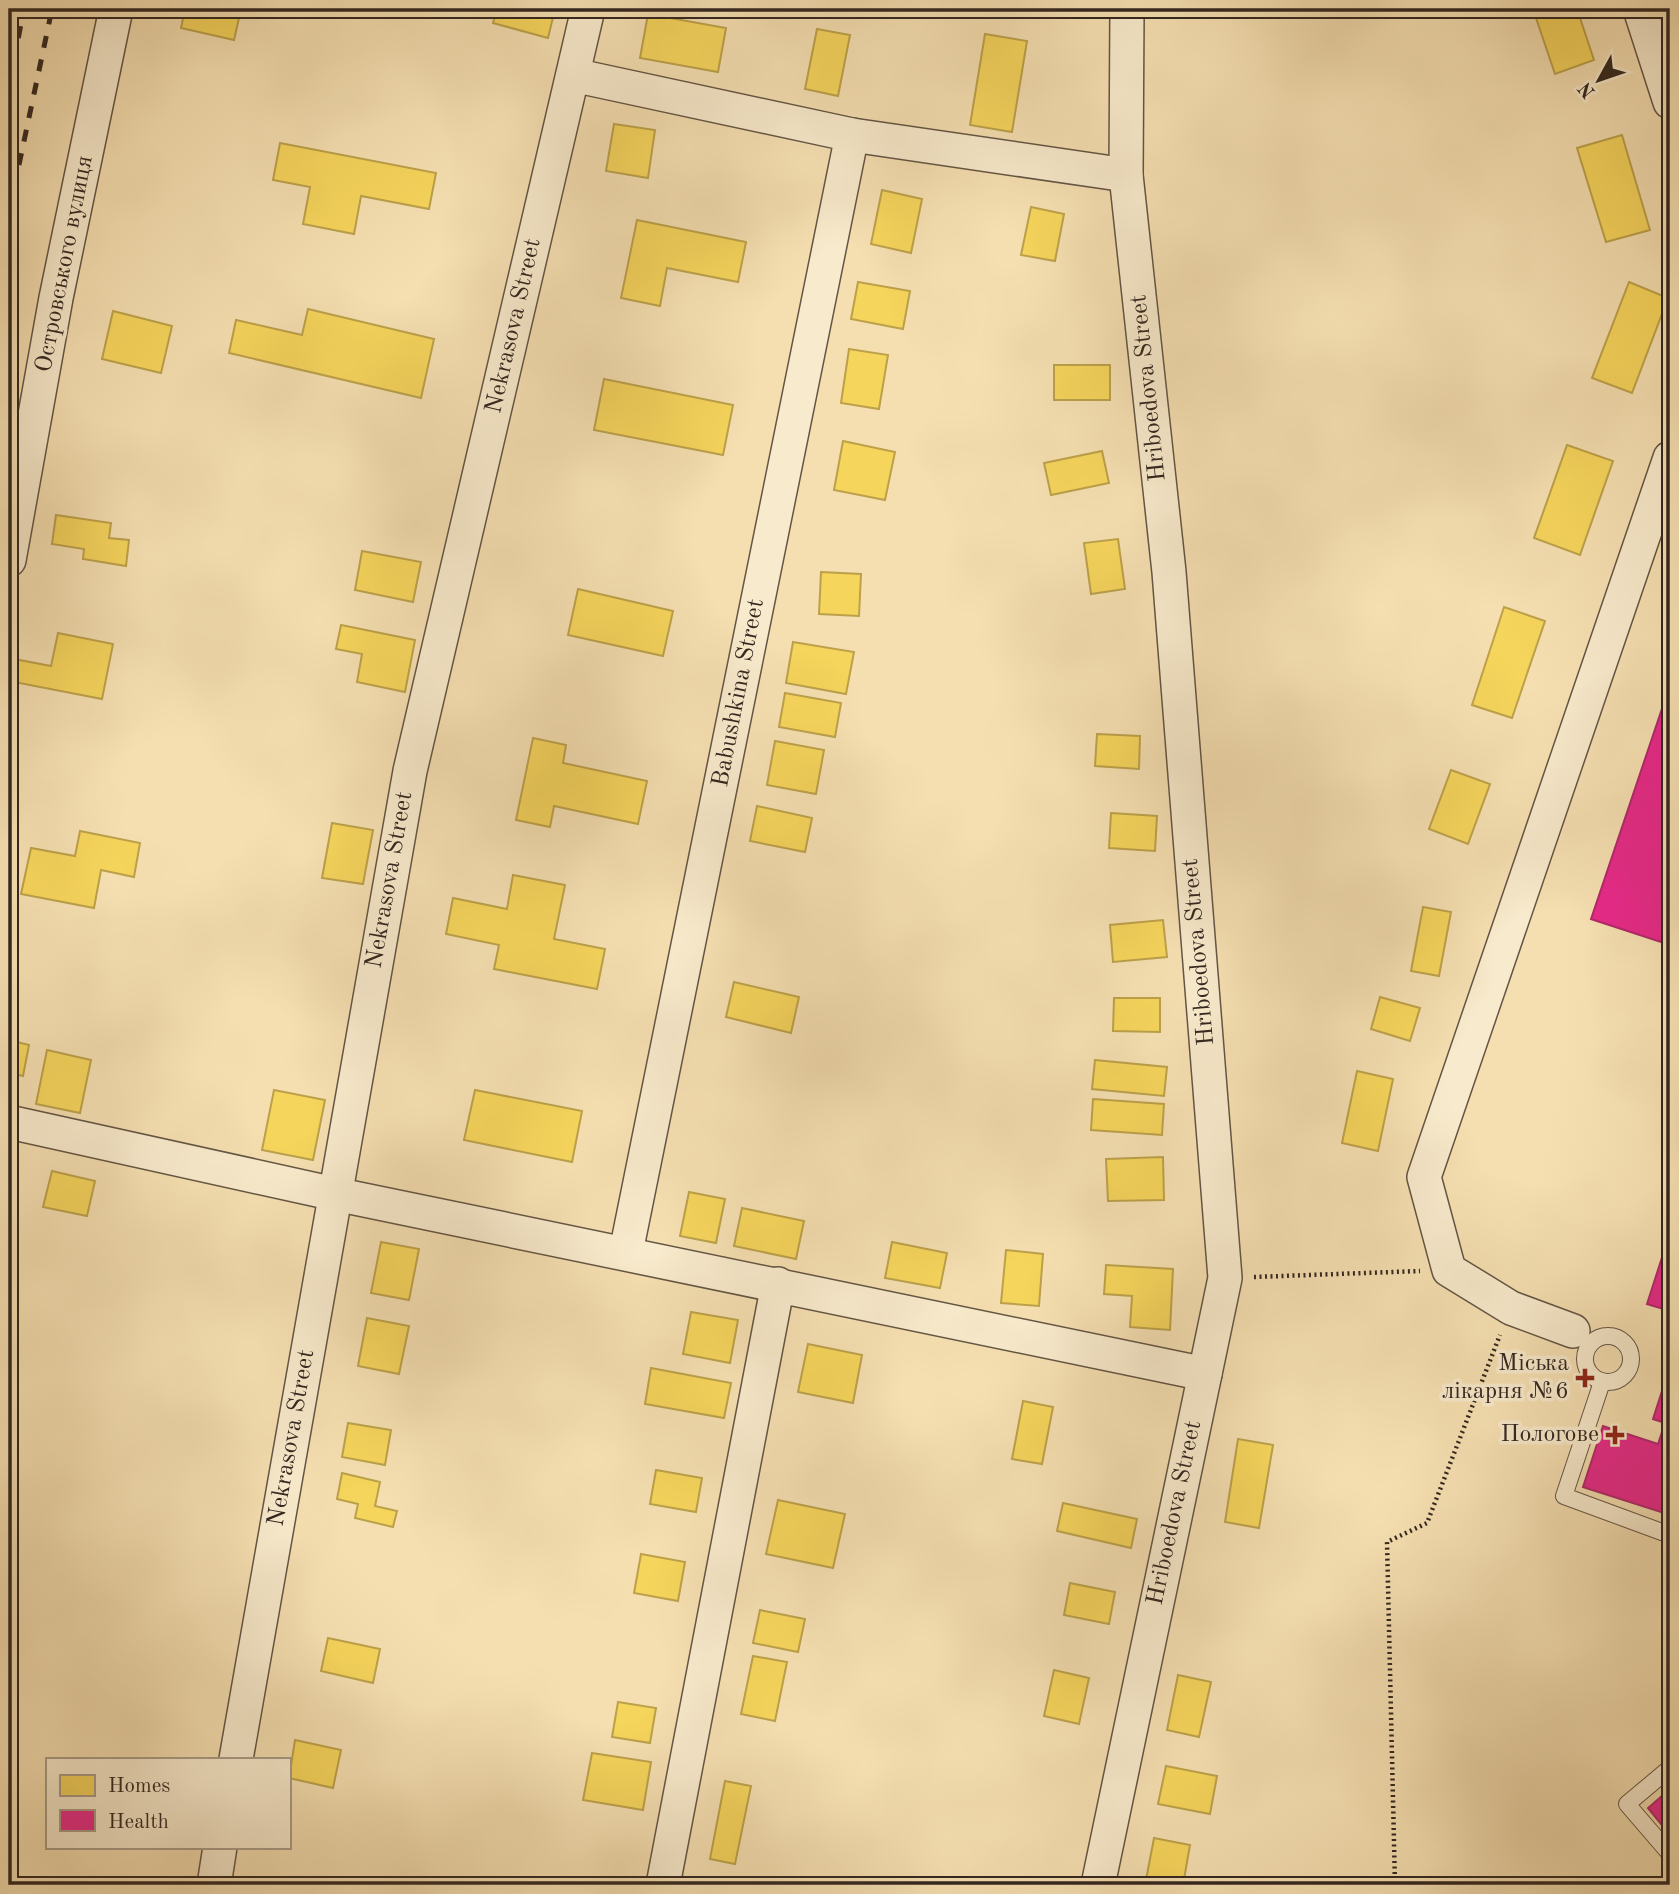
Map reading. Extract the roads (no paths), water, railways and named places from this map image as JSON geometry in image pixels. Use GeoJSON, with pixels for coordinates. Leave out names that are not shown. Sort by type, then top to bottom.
{"type":"FeatureCollection","features":[{"type":"Feature","properties":{"kind":"street","name":"Островського вулиця"},"geometry":{"type":"LineString","coordinates":[[9,560],[56,298],[116,9]]}},
{"type":"Feature","properties":{"kind":"street","name":"Nekrasova Street"},"geometry":{"type":"LineString","coordinates":[[236,1758],[410,771],[588,9]]}},
{"type":"Feature","properties":{"kind":"street","name":"Hriboedova Street"},"geometry":{"type":"LineString","coordinates":[[1098,1885],[1225,1278],[1169,572],[1126,175],[1127,9]]}},
{"type":"Feature","properties":{"kind":"street"},"geometry":{"type":"LineString","coordinates":[[1640,9],[1670,102]]}},
{"type":"Feature","properties":{"kind":"street"},"geometry":{"type":"LineString","coordinates":[[573,75],[852,135],[1126,175]]}},
{"type":"Feature","properties":{"kind":"street","name":"Babushkina Street"},"geometry":{"type":"LineString","coordinates":[[626,1252],[852,135]]}},
{"type":"Feature","properties":{"kind":"street"},"geometry":{"type":"LineString","coordinates":[[1583,1337],[1511,1308],[1449,1270],[1424,1177],[1670,458]]}},
{"type":"Feature","properties":{"kind":"street"},"geometry":{"type":"LineString","coordinates":[[9,1122],[335,1194],[626,1252],[1205,1374]]}},
{"type":"Feature","properties":{"kind":"street"},"geometry":{"type":"LineString","coordinates":[[663,1885],[778,1284]]}},
{"type":"Feature","properties":{"kind":"street"},"geometry":{"type":"LineString","coordinates":[[214,1885],[220,1848]]}},
{"type":"Feature","properties":{"kind":"lane"},"geometry":{"type":"LineString","coordinates":[[1583,1337],[1616,1338],[1623,1342],[1630,1356],[1628,1370],[1623,1377],[1610,1383],[1602,1382],[1595,1379],[1586,1367],[1583,1337]]}},
{"type":"Feature","properties":{"kind":"lane"},"geometry":{"type":"LineString","coordinates":[[1602,1382],[1564,1496],[1670,1535]]}},
{"type":"Feature","properties":{"kind":"lane"},"geometry":{"type":"LineString","coordinates":[[1670,1768],[1627,1804],[1670,1854]]}},
{"type":"Feature","properties":{"kind":"railway"},"geometry":{"type":"LineString","coordinates":[[9,85],[24,9]]}},
{"type":"Feature","properties":{"kind":"railway"},"geometry":{"type":"LineString","coordinates":[[9,212],[52,9]]}},
{"type":"Feature","properties":{"kind":"place","name":"Міська лікарня №6"},"geometry":{"type":"Point","coordinates":[1585,1378]}},
{"type":"Feature","properties":{"kind":"place","name":"Пологове"},"geometry":{"type":"Point","coordinates":[1615,1435]}}]}
